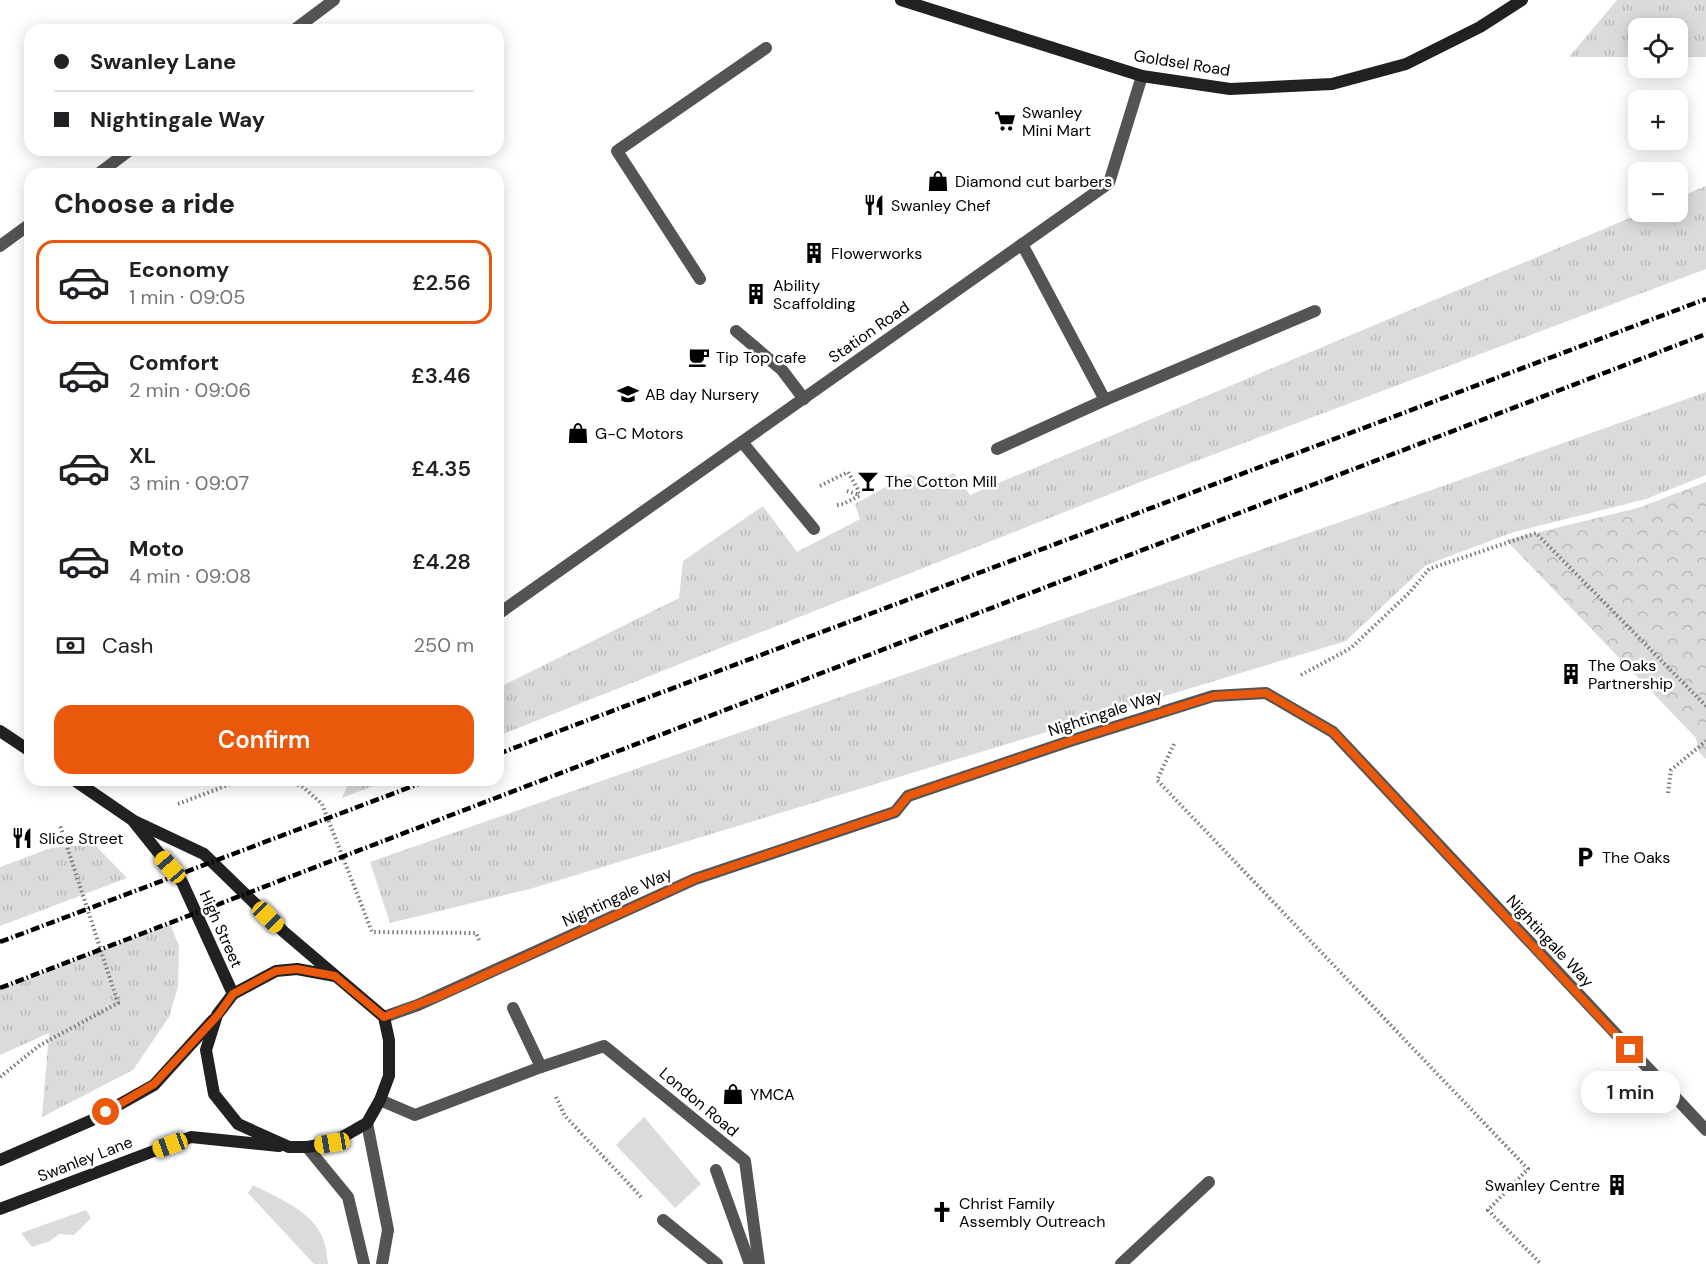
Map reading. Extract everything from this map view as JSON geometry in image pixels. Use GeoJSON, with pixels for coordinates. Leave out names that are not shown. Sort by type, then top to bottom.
{"type":"FeatureCollection","features":[{"type":"Feature","properties":{"kind":"main road","name":"Goldsel Road"},"geometry":{"type":"LineString","coordinates":[[901,0],[1142,76],[1230,89],[1332,84],[1406,64],[1480,27],[1522,0]]}},
{"type":"Feature","properties":{"kind":"main road"},"geometry":{"type":"LineString","coordinates":[[0,731],[24,747]]}},
{"type":"Feature","properties":{"kind":"main road","name":"High Street"},"geometry":{"type":"LineString","coordinates":[[83,786],[134,821],[204,854],[284,933],[384,1017]]}},
{"type":"Feature","properties":{"kind":"main road","name":"High Street"},"geometry":{"type":"LineString","coordinates":[[134,821],[182,882],[233,994]]}},
{"type":"Feature","properties":{"kind":"main road","name":"High Street"},"geometry":{"type":"LineString","coordinates":[[335,976],[297,969],[276,971],[233,994],[218,1015],[206,1050],[214,1094],[238,1124],[289,1147],[332,1143],[367,1123]]}},
{"type":"Feature","properties":{"kind":"main road","name":"Swanley Lane"},"geometry":{"type":"LineString","coordinates":[[0,1160],[90,1121],[154,1084],[218,1015]]}},
{"type":"Feature","properties":{"kind":"main road"},"geometry":{"type":"LineString","coordinates":[[367,1123],[380,1100],[389,1076],[389,1040],[384,1017]]}},
{"type":"Feature","properties":{"kind":"main road","name":"Swanley Lane"},"geometry":{"type":"LineString","coordinates":[[0,1209],[191,1137],[289,1147]]}},
{"type":"Feature","properties":{"kind":"street"},"geometry":{"type":"LineString","coordinates":[[302,24],[334,0]]}},
{"type":"Feature","properties":{"kind":"street"},"geometry":{"type":"LineString","coordinates":[[700,279],[617,151],[766,48]]}},
{"type":"Feature","properties":{"kind":"street","name":"Station Road"},"geometry":{"type":"LineString","coordinates":[[504,610],[1109,183],[1142,76]]}},
{"type":"Feature","properties":{"kind":"street"},"geometry":{"type":"LineString","coordinates":[[106,168],[122,156]]}},
{"type":"Feature","properties":{"kind":"street"},"geometry":{"type":"LineString","coordinates":[[0,246],[24,228]]}},
{"type":"Feature","properties":{"kind":"street"},"geometry":{"type":"LineString","coordinates":[[1022,244],[1105,400]]}},
{"type":"Feature","properties":{"kind":"street"},"geometry":{"type":"LineString","coordinates":[[997,449],[1105,400],[1315,311]]}},
{"type":"Feature","properties":{"kind":"street"},"geometry":{"type":"LineString","coordinates":[[736,331],[782,370],[804,399]]}},
{"type":"Feature","properties":{"kind":"street"},"geometry":{"type":"LineString","coordinates":[[742,442],[814,529]]}},
{"type":"Feature","properties":{"kind":"street","name":"Nightingale Way"},"geometry":{"type":"LineString","coordinates":[[384,1017],[429,1000],[695,879],[895,812],[908,796],[1070,741],[1214,696],[1266,693],[1333,732],[1706,1130]]}},
{"type":"Feature","properties":{"kind":"street"},"geometry":{"type":"LineString","coordinates":[[513,1008],[541,1067]]}},
{"type":"Feature","properties":{"kind":"street","name":"London Road"},"geometry":{"type":"LineString","coordinates":[[380,1100],[415,1115],[541,1067],[604,1046],[744,1161],[759,1264]]}},
{"type":"Feature","properties":{"kind":"street"},"geometry":{"type":"LineString","coordinates":[[367,1123],[388,1230],[382,1264]]}},
{"type":"Feature","properties":{"kind":"street"},"geometry":{"type":"LineString","coordinates":[[307,1147],[348,1197],[363,1264]]}},
{"type":"Feature","properties":{"kind":"street"},"geometry":{"type":"LineString","coordinates":[[716,1170],[750,1264]]}},
{"type":"Feature","properties":{"kind":"street"},"geometry":{"type":"LineString","coordinates":[[1121,1264],[1209,1182]]}},
{"type":"Feature","properties":{"kind":"street"},"geometry":{"type":"LineString","coordinates":[[663,1220],[717,1264]]}},
{"type":"Feature","properties":{"kind":"path"},"geometry":{"type":"LineString","coordinates":[[836,478],[848,472],[861,495]]}},
{"type":"Feature","properties":{"kind":"path"},"geometry":{"type":"LineString","coordinates":[[847,491],[861,495]]}},
{"type":"Feature","properties":{"kind":"path"},"geometry":{"type":"LineString","coordinates":[[834,505],[843,504],[861,495]]}},
{"type":"Feature","properties":{"kind":"path"},"geometry":{"type":"LineString","coordinates":[[1266,693],[1351,648],[1410,592],[1429,569],[1536,533],[1706,706]]}},
{"type":"Feature","properties":{"kind":"path"},"geometry":{"type":"LineString","coordinates":[[1168,711],[1178,736],[1157,780],[1528,1169],[1488,1210],[1541,1264]]}},
{"type":"Feature","properties":{"kind":"path"},"geometry":{"type":"LineString","coordinates":[[1668,793],[1671,770],[1706,741]]}},
{"type":"Feature","properties":{"kind":"path"},"geometry":{"type":"LineString","coordinates":[[134,821],[225,786]]}},
{"type":"Feature","properties":{"kind":"path"},"geometry":{"type":"LineString","coordinates":[[300,786],[322,804],[372,932],[476,933]]}},
{"type":"Feature","properties":{"kind":"path"},"geometry":{"type":"LineString","coordinates":[[0,1077],[40,1045],[118,1003],[60,825]]}},
{"type":"Feature","properties":{"kind":"path"},"geometry":{"type":"LineString","coordinates":[[541,1067],[565,1116],[663,1220]]}},
{"type":"Feature","properties":{"kind":"green space"},"geometry":{"type":"Polygon","coordinates":[[[1617,0],[1706,0],[1706,57],[1688,57],[1688,18],[1628,18],[1628,57],[1569,57],[1617,0]]]}},
{"type":"Feature","properties":{"kind":"green space"},"geometry":{"type":"Polygon","coordinates":[[[1706,186],[1706,269],[1143,481],[504,734],[504,685],[679,598],[683,561],[763,506],[797,552],[860,519],[855,504],[909,474],[930,484],[954,473],[970,495],[1628,219],[1628,222],[1688,222],[1688,193],[1706,186]]]}},
{"type":"Feature","properties":{"kind":"green space"},"geometry":{"type":"Polygon","coordinates":[[[1706,392],[1706,475],[1646,499],[1514,532],[1426,565],[1346,641],[530,889],[390,923],[370,862],[1706,392]]]}},
{"type":"Feature","properties":{"kind":"green space"},"geometry":{"type":"Polygon","coordinates":[[[1706,482],[1706,759],[1699,752],[1696,738],[1506,540],[1638,508],[1706,482]]]}},
{"type":"Feature","properties":{"kind":"green space"},"geometry":{"type":"Polygon","coordinates":[[[347,786],[373,786],[342,798],[347,786]]]}},
{"type":"Feature","properties":{"kind":"green space"},"geometry":{"type":"Polygon","coordinates":[[[94,844],[127,878],[0,926],[0,867],[51,848],[94,844]]]}},
{"type":"Feature","properties":{"kind":"green space"},"geometry":{"type":"Polygon","coordinates":[[[170,924],[179,946],[178,987],[169,1017],[133,1070],[42,1117],[49,1033],[0,1055],[0,989],[170,924]]]}},
{"type":"Feature","properties":{"kind":"green space"},"geometry":{"type":"Polygon","coordinates":[[[644,1117],[701,1184],[675,1208],[616,1145],[644,1117]]]}},
{"type":"Feature","properties":{"kind":"green space"},"geometry":{"type":"Polygon","coordinates":[[[253,1185],[285,1201],[306,1215],[321,1234],[328,1264],[314,1264],[248,1193],[253,1185]]]}},
{"type":"Feature","properties":{"kind":"green space"},"geometry":{"type":"Polygon","coordinates":[[[86,1210],[91,1218],[74,1235],[59,1234],[50,1241],[32,1247],[21,1233],[86,1210]]]}},
{"type":"Feature","properties":{"kind":"railway"},"geometry":{"type":"LineString","coordinates":[[504,752],[1706,299]]}},
{"type":"Feature","properties":{"kind":"railway"},"geometry":{"type":"LineString","coordinates":[[0,988],[1706,334]]}},
{"type":"Feature","properties":{"kind":"railway"},"geometry":{"type":"LineString","coordinates":[[0,942],[413,786]]}},
{"type":"Feature","properties":{"kind":"place","name":"Swanley Mini Mart"},"geometry":{"type":"Point","coordinates":[1005,121]}},
{"type":"Feature","properties":{"kind":"place","name":"Diamond cut barbers"},"geometry":{"type":"Point","coordinates":[938,181]}},
{"type":"Feature","properties":{"kind":"place","name":"Swanley Chef"},"geometry":{"type":"Point","coordinates":[874,205]}},
{"type":"Feature","properties":{"kind":"place","name":"Flowerworks"},"geometry":{"type":"Point","coordinates":[814,253]}},
{"type":"Feature","properties":{"kind":"place","name":"Ability Scaffolding"},"geometry":{"type":"Point","coordinates":[756,294]}},
{"type":"Feature","properties":{"kind":"place","name":"Tip Top cafe"},"geometry":{"type":"Point","coordinates":[699,357]}},
{"type":"Feature","properties":{"kind":"place","name":"AB day Nursery"},"geometry":{"type":"Point","coordinates":[628,394]}},
{"type":"Feature","properties":{"kind":"place","name":"G-C Motors"},"geometry":{"type":"Point","coordinates":[578,433]}},
{"type":"Feature","properties":{"kind":"place","name":"The Cotton Mill"},"geometry":{"type":"Point","coordinates":[868,481]}},
{"type":"Feature","properties":{"kind":"place","name":"The Oaks Partnership"},"geometry":{"type":"Point","coordinates":[1571,674]}},
{"type":"Feature","properties":{"kind":"place","name":"Slice Street"},"geometry":{"type":"Point","coordinates":[22,838]}},
{"type":"Feature","properties":{"kind":"place","name":"The Oaks"},"geometry":{"type":"Point","coordinates":[1585,857]}},
{"type":"Feature","properties":{"kind":"place","name":"YMCA"},"geometry":{"type":"Point","coordinates":[733,1094]}},
{"type":"Feature","properties":{"kind":"place","name":"Swanley Centre"},"geometry":{"type":"Point","coordinates":[1617,1185]}},
{"type":"Feature","properties":{"kind":"place","name":"Christ Family Assembly Outreach"},"geometry":{"type":"Point","coordinates":[942,1212]}},
{"type":"Feature","properties":{"kind":"route"},"geometry":{"type":"LineString","coordinates":[[106,1112],[154,1084],[218,1015],[233,994],[276,971],[297,969],[335,976],[384,1017],[437,997],[695,879],[895,812],[908,796],[1070,741],[1214,696],[1266,693],[1333,732],[1630,1050]]}}]}
